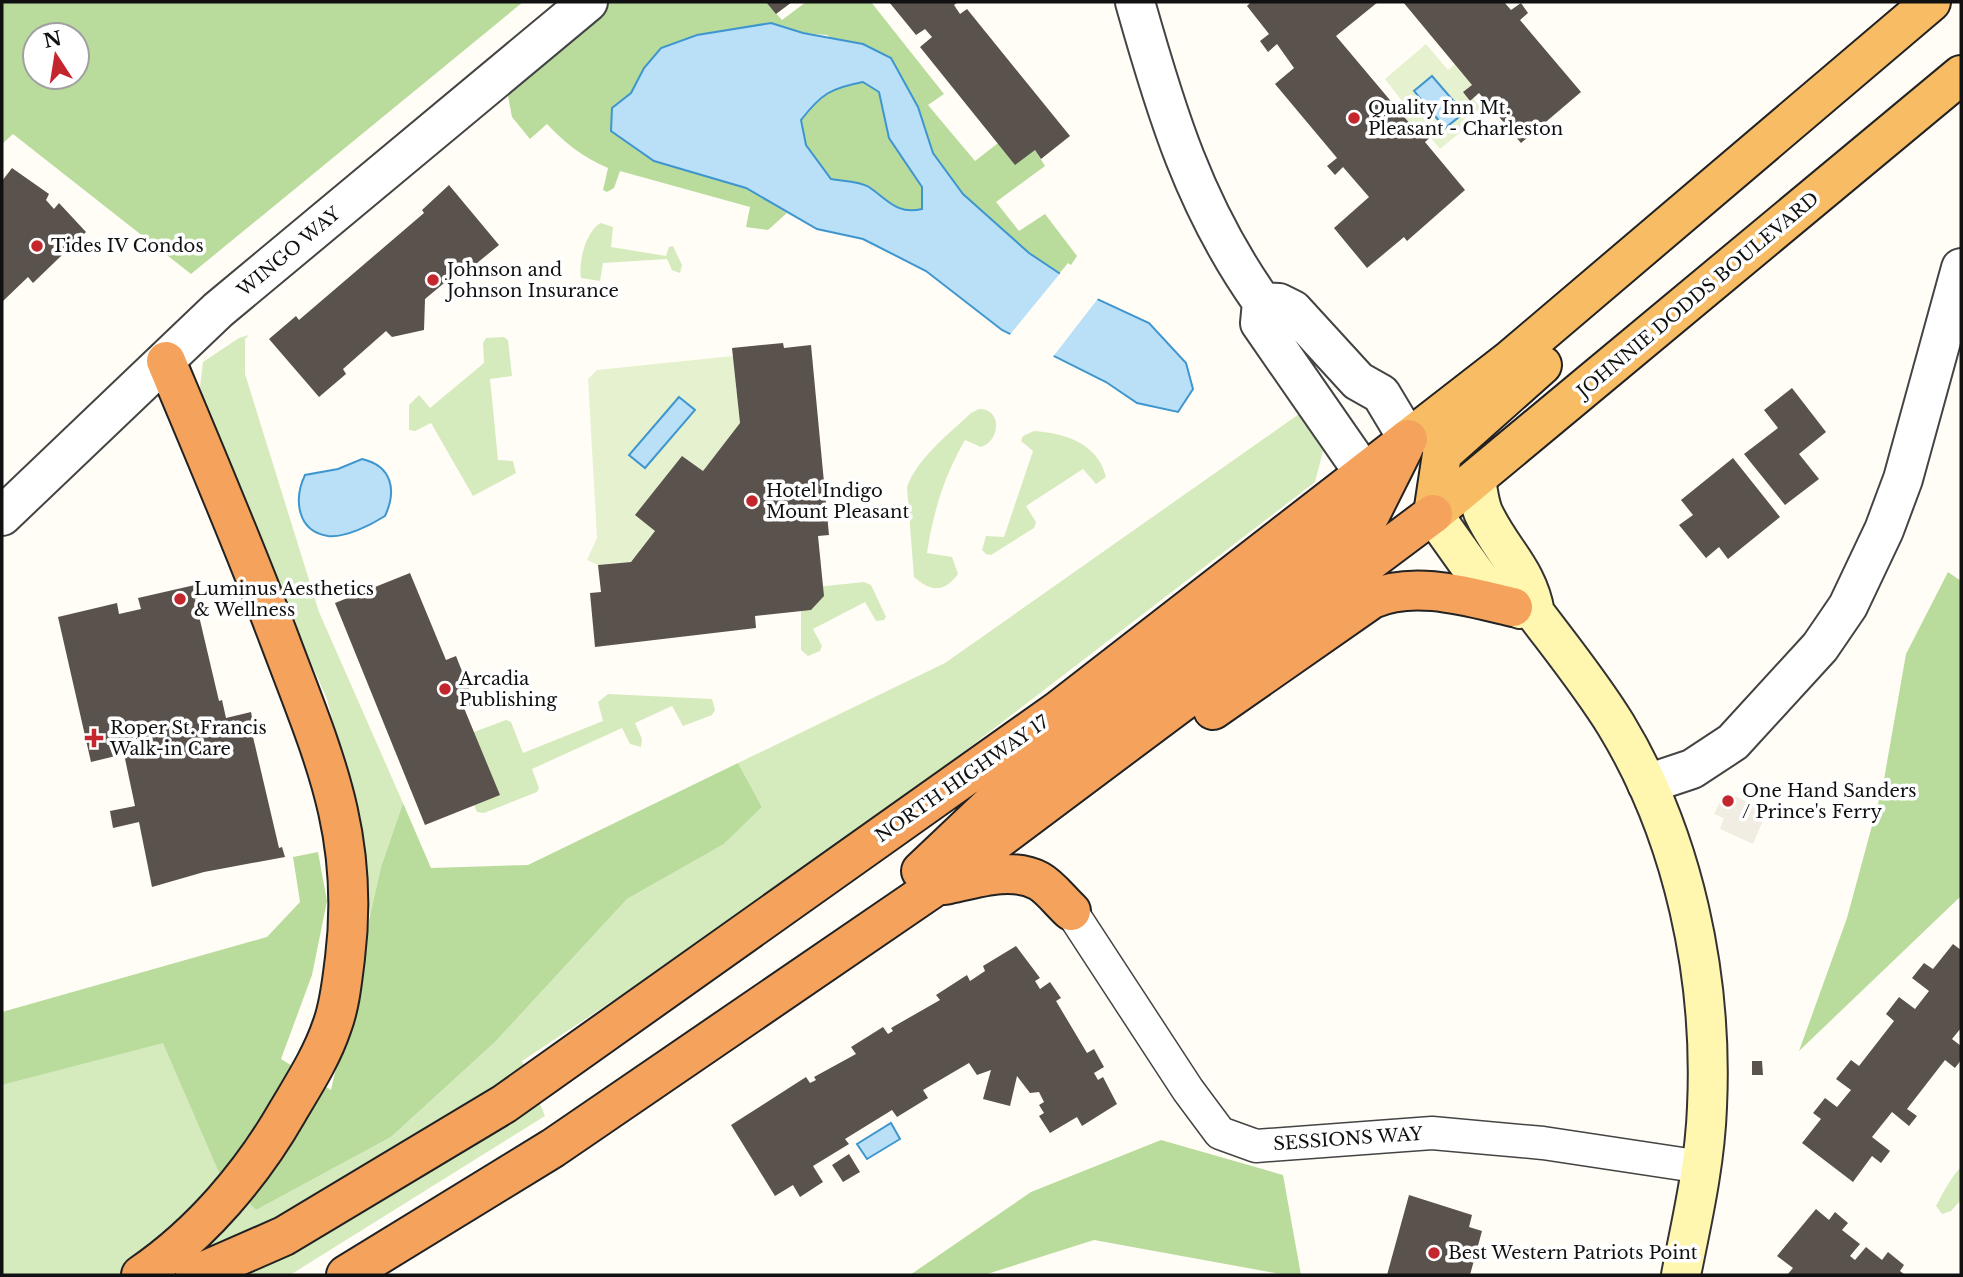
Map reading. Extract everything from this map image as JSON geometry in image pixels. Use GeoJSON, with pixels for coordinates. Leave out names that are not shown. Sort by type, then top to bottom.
{"type":"FeatureCollection","features":[{"type":"Feature","properties":{"kind":"highway"},"geometry":{"type":"LineString","coordinates":[[826,961],[998,798],[1370,515],[1408,439],[1511,359],[1931,2]]}},
{"type":"Feature","properties":{"kind":"highway","name":"JOHNNIE DODDS BOULEVARD"},"geometry":{"type":"LineString","coordinates":[[1433,514],[1961,75]]}},
{"type":"Feature","properties":{"kind":"highway"},"geometry":{"type":"LineString","coordinates":[[346,1275],[553,1148],[933,888],[1433,514],[1442,454],[1711,216],[1738,166]]}},
{"type":"Feature","properties":{"kind":"highway"},"geometry":{"type":"LineString","coordinates":[[141,1275],[194,1231],[236,1186],[272,1139],[311,1072],[332,1026],[341,988],[350,884],[345,839],[335,792],[318,739],[241,538],[166,361]]}},
{"type":"Feature","properties":{"kind":"highway","name":"NORTH HIGHWAY 17"},"geometry":{"type":"LineString","coordinates":[[195,1275],[284,1236],[504,1104],[1059,710],[1408,439]]}},
{"type":"Feature","properties":{"kind":"highway"},"geometry":{"type":"LineString","coordinates":[[1090,771],[1144,756],[1372,599],[1389,591],[1450,593],[1524,610]]}},
{"type":"Feature","properties":{"kind":"highway"},"geometry":{"type":"LineString","coordinates":[[933,888],[1000,874],[1018,876],[1039,881],[1071,911]]}},
{"type":"Feature","properties":{"kind":"main road"},"geometry":{"type":"LineString","coordinates":[[1475,480],[1483,512],[1532,592],[1524,610]]}},
{"type":"Feature","properties":{"kind":"main road"},"geometry":{"type":"LineString","coordinates":[[1433,514],[1485,587],[1524,610],[1616,726],[1647,784],[1684,885],[1707,1034],[1707,1108],[1702,1167],[1681,1275]]}},
{"type":"Feature","properties":{"kind":"street","name":"WINGO WAY"},"geometry":{"type":"LineString","coordinates":[[2,516],[218,310],[588,2]]}},
{"type":"Feature","properties":{"kind":"street"},"geometry":{"type":"LineString","coordinates":[[1135,2],[1175,140],[1238,268],[1262,302],[1260,323],[1364,473]]}},
{"type":"Feature","properties":{"kind":"street"},"geometry":{"type":"LineString","coordinates":[[1647,784],[1692,769],[1733,741],[1820,647],[1848,606],[1884,530],[1903,479],[1961,268]]}},
{"type":"Feature","properties":{"kind":"street"},"geometry":{"type":"LineString","coordinates":[[1262,302],[1279,303],[1293,310],[1358,381],[1381,394],[1408,439]]}},
{"type":"Feature","properties":{"kind":"street","name":"SESSIONS WAY"},"geometry":{"type":"LineString","coordinates":[[1071,911],[1188,1090],[1220,1133],[1256,1146],[1432,1133],[1542,1143],[1702,1167]]}},
{"type":"Feature","properties":{"kind":"green space"},"geometry":{"type":"Polygon","coordinates":[[[2,2],[523,2],[191,274],[13,134],[2,144],[2,2]]]}},
{"type":"Feature","properties":{"kind":"green space"},"geometry":{"type":"Polygon","coordinates":[[[605,2],[766,2],[782,20],[806,2],[871,2],[944,94],[928,105],[975,161],[998,143],[1035,150],[1045,166],[996,202],[1019,231],[1045,214],[1077,256],[1071,265],[1068,263],[1059,274],[1029,253],[963,194],[933,153],[918,107],[827,35],[803,33],[771,23],[697,35],[644,68],[631,93],[612,108],[654,161],[746,188],[787,213],[768,230],[746,227],[750,207],[620,171],[614,188],[607,192],[603,190],[608,168],[575,149],[547,124],[530,139],[512,117],[506,85],[605,2]]]}},
{"type":"Feature","properties":{"kind":"green space"},"geometry":{"type":"Polygon","coordinates":[[[1426,44],[1448,70],[1455,64],[1472,85],[1473,98],[1485,112],[1440,149],[1430,137],[1433,134],[1426,124],[1416,131],[1399,111],[1405,105],[1385,79],[1426,44]]]}},
{"type":"Feature","properties":{"kind":"green space"},"geometry":{"type":"Polygon","coordinates":[[[863,82],[879,92],[889,138],[922,187],[922,210],[899,208],[865,185],[831,179],[806,145],[801,120],[808,111],[828,93],[863,82]]]}},
{"type":"Feature","properties":{"kind":"green space"},"geometry":{"type":"Polygon","coordinates":[[[601,223],[613,227],[611,247],[666,256],[669,247],[673,246],[682,265],[680,273],[672,270],[667,259],[603,263],[600,281],[581,278],[584,247],[591,232],[601,223]]]}},
{"type":"Feature","properties":{"kind":"green space"},"geometry":{"type":"Polygon","coordinates":[[[249,335],[245,339],[245,374],[319,612],[403,803],[381,867],[370,917],[362,832],[327,699],[223,461],[200,387],[203,362],[239,338],[249,335]]]}},
{"type":"Feature","properties":{"kind":"green space"},"geometry":{"type":"Polygon","coordinates":[[[504,337],[508,340],[512,376],[490,379],[498,460],[513,461],[516,473],[473,496],[431,423],[415,431],[409,430],[409,405],[419,395],[430,408],[484,363],[483,343],[486,338],[504,337]]]}},
{"type":"Feature","properties":{"kind":"green space"},"geometry":{"type":"Polygon","coordinates":[[[733,356],[740,423],[703,471],[682,456],[636,515],[655,531],[631,562],[598,565],[587,560],[597,538],[588,379],[597,370],[733,356]]]}},
{"type":"Feature","properties":{"kind":"green space"},"geometry":{"type":"Polygon","coordinates":[[[979,409],[992,414],[995,419],[995,432],[992,439],[981,447],[965,440],[940,495],[927,553],[952,557],[958,574],[948,585],[932,588],[914,577],[907,487],[918,466],[934,447],[971,413],[979,409]]]}},
{"type":"Feature","properties":{"kind":"green space"},"geometry":{"type":"Polygon","coordinates":[[[1299,414],[1323,451],[1315,482],[923,783],[709,937],[522,1061],[545,1116],[290,1275],[2,1275],[2,1085],[163,1042],[219,1173],[256,1210],[391,1137],[495,1042],[627,899],[724,844],[762,807],[738,763],[945,663],[1299,414]]]}},
{"type":"Feature","properties":{"kind":"green space"},"geometry":{"type":"Polygon","coordinates":[[[1034,431],[1068,437],[1088,448],[1102,465],[1106,477],[1096,484],[1083,469],[1026,506],[1036,522],[1034,528],[991,555],[986,554],[982,550],[986,536],[1004,537],[1033,451],[1021,441],[1023,436],[1034,431]]]}},
{"type":"Feature","properties":{"kind":"green space"},"geometry":{"type":"Polygon","coordinates":[[[1948,572],[1961,581],[1961,896],[1799,1051],[1847,918],[1883,785],[1906,654],[1948,572]]]}},
{"type":"Feature","properties":{"kind":"green space"},"geometry":{"type":"Polygon","coordinates":[[[864,582],[871,585],[886,617],[884,620],[876,621],[865,602],[813,629],[822,646],[820,651],[808,656],[801,650],[801,600],[816,587],[864,582]]]}},
{"type":"Feature","properties":{"kind":"green space"},"geometry":{"type":"Polygon","coordinates":[[[608,694],[712,699],[715,710],[712,715],[683,726],[672,706],[635,723],[642,739],[641,747],[630,744],[622,728],[532,769],[539,788],[537,792],[484,813],[477,812],[474,805],[474,732],[506,720],[511,722],[523,753],[603,721],[598,702],[608,694]]]}},
{"type":"Feature","properties":{"kind":"green space"},"geometry":{"type":"Polygon","coordinates":[[[738,763],[762,807],[724,844],[627,899],[495,1042],[391,1137],[256,1210],[219,1173],[163,1043],[2,1085],[2,1012],[267,937],[300,902],[293,857],[318,852],[327,901],[312,975],[281,1059],[331,1090],[381,867],[403,803],[431,868],[528,865],[738,763]]]}},
{"type":"Feature","properties":{"kind":"green space"},"geometry":{"type":"Polygon","coordinates":[[[1161,1140],[1283,1175],[1301,1275],[1286,1275],[1094,1240],[984,1275],[910,1275],[1031,1192],[1161,1140]]]}},
{"type":"Feature","properties":{"kind":"green space"},"geometry":{"type":"Polygon","coordinates":[[[1961,1167],[1961,1200],[1951,1211],[1942,1214],[1936,1206],[1961,1167]]]}},
{"type":"Feature","properties":{"kind":"shaded area"},"geometry":{"type":"Polygon","coordinates":[[[1735,796],[1767,811],[1753,844],[1720,829],[1724,818],[1714,814],[1720,802],[1730,807],[1735,796]]]}},
{"type":"Feature","properties":{"kind":"water"},"geometry":{"type":"Polygon","coordinates":[[[771,23],[803,33],[863,44],[891,58],[918,107],[933,153],[963,194],[1029,253],[1099,300],[1149,323],[1186,363],[1193,389],[1178,412],[1137,403],[1106,382],[1002,330],[926,271],[863,239],[817,229],[746,188],[654,161],[611,131],[612,108],[631,93],[644,68],[661,48],[697,35],[771,23]],[[863,82],[835,90],[821,98],[801,120],[806,145],[831,179],[865,185],[899,208],[922,209],[922,187],[889,138],[879,92],[863,82]]]}},
{"type":"Feature","properties":{"kind":"water"},"geometry":{"type":"Polygon","coordinates":[[[1432,76],[1464,113],[1445,128],[1414,91],[1432,76]]]}},
{"type":"Feature","properties":{"kind":"water"},"geometry":{"type":"Polygon","coordinates":[[[679,397],[695,410],[645,468],[629,455],[679,397]]]}},
{"type":"Feature","properties":{"kind":"water"},"geometry":{"type":"Polygon","coordinates":[[[362,459],[380,467],[389,480],[391,497],[385,516],[342,535],[328,536],[309,528],[300,512],[299,503],[305,475],[338,469],[362,459]]]}},
{"type":"Feature","properties":{"kind":"water"},"geometry":{"type":"Polygon","coordinates":[[[891,1123],[900,1139],[867,1159],[857,1144],[891,1123]]]}},
{"type":"Feature","properties":{"kind":"pier"},"geometry":{"type":"Polygon","coordinates":[[[1062,271],[1100,296],[1052,358],[1008,337],[1062,271]]]}},
{"type":"Feature","properties":{"kind":"building"},"geometry":{"type":"Polygon","coordinates":[[[766,2],[792,2],[776,14],[766,2]]]}},
{"type":"Feature","properties":{"kind":"building"},"geometry":{"type":"Polygon","coordinates":[[[889,2],[958,2],[954,5],[960,14],[967,9],[1070,136],[1041,159],[1035,150],[1015,165],[920,47],[932,37],[925,29],[916,35],[889,2]]]}},
{"type":"Feature","properties":{"kind":"building","name":"Quality Inn Mt. Pleasant - Charleston"},"geometry":{"type":"Polygon","coordinates":[[[1251,2],[1378,2],[1336,36],[1416,131],[1425,124],[1434,134],[1425,142],[1465,190],[1407,241],[1404,237],[1367,268],[1334,228],[1369,197],[1343,167],[1335,175],[1327,166],[1337,158],[1275,84],[1294,68],[1277,44],[1268,52],[1260,41],[1269,34],[1247,6],[1251,2]]]}},
{"type":"Feature","properties":{"kind":"building","name":"Quality Inn Mt. Pleasant - Charleston"},"geometry":{"type":"Polygon","coordinates":[[[1403,2],[1504,2],[1511,10],[1521,3],[1528,13],[1520,20],[1581,92],[1521,143],[1479,93],[1470,101],[1463,92],[1472,85],[1403,2]]]}},
{"type":"Feature","properties":{"kind":"building","name":"Tides IV Condos"},"geometry":{"type":"Polygon","coordinates":[[[12,168],[49,194],[46,200],[54,209],[59,203],[86,232],[33,283],[28,277],[2,302],[2,181],[12,168]]]}},
{"type":"Feature","properties":{"kind":"building"},"geometry":{"type":"Polygon","coordinates":[[[449,185],[499,245],[471,268],[467,264],[425,299],[424,330],[392,337],[386,331],[343,369],[346,374],[319,397],[269,339],[296,316],[299,320],[424,213],[422,210],[449,185]]]}},
{"type":"Feature","properties":{"kind":"building","name":"Hotel Indigo Mount Pleasant"},"geometry":{"type":"Polygon","coordinates":[[[783,343],[784,348],[811,345],[829,535],[818,536],[824,596],[811,610],[755,616],[756,628],[595,647],[590,593],[601,592],[598,565],[631,562],[655,531],[635,515],[682,456],[703,471],[740,423],[732,348],[783,343]]]}},
{"type":"Feature","properties":{"kind":"building"},"geometry":{"type":"Polygon","coordinates":[[[1792,388],[1826,432],[1799,454],[1819,479],[1785,505],[1744,454],[1778,428],[1764,410],[1792,388]]]}},
{"type":"Feature","properties":{"kind":"building"},"geometry":{"type":"Polygon","coordinates":[[[1733,458],[1780,517],[1728,559],[1719,547],[1706,558],[1679,525],[1693,515],[1681,500],[1733,458]]]}},
{"type":"Feature","properties":{"kind":"building"},"geometry":{"type":"Polygon","coordinates":[[[410,573],[446,660],[456,656],[475,704],[464,708],[500,795],[425,825],[335,603],[410,573]]]}},
{"type":"Feature","properties":{"kind":"building"},"geometry":{"type":"Polygon","coordinates":[[[195,585],[198,598],[195,599],[219,701],[222,700],[226,718],[251,712],[253,723],[250,724],[279,848],[282,847],[285,857],[204,872],[152,887],[139,822],[113,828],[110,811],[135,806],[124,754],[91,762],[58,617],[117,603],[119,614],[141,609],[138,598],[195,585]]]}},
{"type":"Feature","properties":{"kind":"building"},"geometry":{"type":"Polygon","coordinates":[[[1953,944],[1961,950],[1961,1028],[1952,1039],[1961,1046],[1961,1060],[1955,1068],[1945,1060],[1907,1109],[1917,1116],[1909,1126],[1892,1112],[1872,1137],[1890,1151],[1881,1163],[1872,1156],[1853,1182],[1802,1143],[1821,1119],[1813,1113],[1825,1098],[1837,1107],[1851,1090],[1836,1079],[1851,1060],[1859,1066],[1894,1021],[1886,1014],[1899,997],[1915,1009],[1929,991],[1912,978],[1924,963],[1933,969],[1953,944]]]}},
{"type":"Feature","properties":{"kind":"building"},"geometry":{"type":"Polygon","coordinates":[[[1016,946],[1040,978],[1035,981],[1040,989],[1050,982],[1061,998],[1056,1001],[1087,1053],[1094,1049],[1104,1067],[1094,1073],[1098,1080],[1103,1077],[1117,1104],[1082,1126],[1077,1117],[1050,1133],[1039,1116],[1044,1113],[1039,1105],[1044,1102],[1039,1092],[1030,1093],[1017,1076],[1010,1106],[983,1099],[991,1070],[977,1075],[969,1063],[923,1090],[928,1098],[897,1117],[892,1110],[845,1139],[849,1144],[813,1166],[823,1182],[800,1197],[793,1185],[775,1196],[731,1125],[806,1077],[810,1083],[816,1080],[814,1077],[856,1054],[851,1047],[883,1027],[888,1034],[893,1031],[891,1028],[940,1000],[936,995],[967,975],[970,981],[985,971],[983,966],[1016,946]]]}},
{"type":"Feature","properties":{"kind":"building"},"geometry":{"type":"Polygon","coordinates":[[[1752,1061],[1762,1061],[1763,1075],[1752,1075],[1752,1061]]]}},
{"type":"Feature","properties":{"kind":"building"},"geometry":{"type":"Polygon","coordinates":[[[849,1154],[860,1172],[843,1182],[832,1165],[849,1154]]]}},
{"type":"Feature","properties":{"kind":"building","name":"Best Western Patriots Point"},"geometry":{"type":"Polygon","coordinates":[[[1409,1195],[1472,1215],[1469,1227],[1482,1231],[1470,1275],[1387,1275],[1409,1195]]]}},
{"type":"Feature","properties":{"kind":"building"},"geometry":{"type":"Polygon","coordinates":[[[1816,1209],[1829,1220],[1835,1212],[1848,1223],[1842,1230],[1860,1244],[1850,1256],[1855,1260],[1866,1247],[1882,1260],[1888,1252],[1904,1265],[1900,1271],[1905,1275],[1787,1275],[1793,1268],[1777,1256],[1816,1209]]]}},
{"type":"Feature","properties":{"kind":"place","name":"Quality Inn Mt. Pleasant - Charleston"},"geometry":{"type":"Point","coordinates":[1354,118]}},
{"type":"Feature","properties":{"kind":"place","name":"Tides IV Condos"},"geometry":{"type":"Point","coordinates":[37,246]}},
{"type":"Feature","properties":{"kind":"place","name":"Johnson and Johnson Insurance"},"geometry":{"type":"Point","coordinates":[433,280]}},
{"type":"Feature","properties":{"kind":"place","name":"Hotel Indigo Mount Pleasant"},"geometry":{"type":"Point","coordinates":[752,501]}},
{"type":"Feature","properties":{"kind":"place","name":"Luminus Aesthetics & Wellness"},"geometry":{"type":"Point","coordinates":[180,599]}},
{"type":"Feature","properties":{"kind":"place","name":"Arcadia Publishing"},"geometry":{"type":"Point","coordinates":[445,689]}},
{"type":"Feature","properties":{"kind":"place","name":"Roper St. Francis Walk-in Care"},"geometry":{"type":"Point","coordinates":[94,738]}},
{"type":"Feature","properties":{"kind":"place","name":"One Hand Sanders / Prince's Ferry"},"geometry":{"type":"Point","coordinates":[1728,801]}},
{"type":"Feature","properties":{"kind":"place","name":"Best Western Patriots Point"},"geometry":{"type":"Point","coordinates":[1434,1253]}}]}
